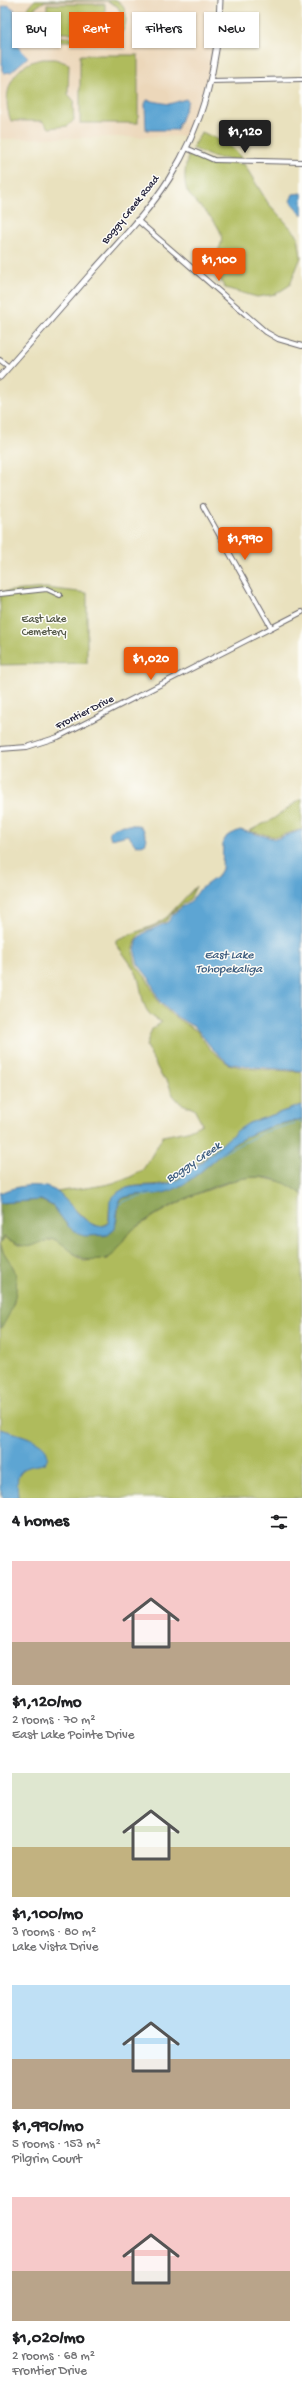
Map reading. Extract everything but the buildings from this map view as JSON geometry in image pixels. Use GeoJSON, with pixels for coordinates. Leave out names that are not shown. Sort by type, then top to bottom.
{"type":"FeatureCollection","features":[{"type":"Feature","properties":{"kind":"main road","name":"Boggy Creek Road"},"geometry":{"type":"LineString","coordinates":[[0,378],[138,220],[169,179],[186,148],[197,122],[210,81],[218,42],[220,0]]}},
{"type":"Feature","properties":{"kind":"street"},"geometry":{"type":"LineString","coordinates":[[210,81],[302,79]]}},
{"type":"Feature","properties":{"kind":"street"},"geometry":{"type":"LineString","coordinates":[[186,148],[214,160],[302,162]]}},
{"type":"Feature","properties":{"kind":"street"},"geometry":{"type":"LineString","coordinates":[[138,220],[266,332],[279,340],[302,346]]}},
{"type":"Feature","properties":{"kind":"street"},"geometry":{"type":"LineString","coordinates":[[0,360],[9,367]]}},
{"type":"Feature","properties":{"kind":"street"},"geometry":{"type":"LineString","coordinates":[[203,506],[272,627]]}},
{"type":"Feature","properties":{"kind":"street"},"geometry":{"type":"LineString","coordinates":[[0,594],[47,589],[60,595]]}},
{"type":"Feature","properties":{"kind":"street","name":"Frontier Drive"},"geometry":{"type":"LineString","coordinates":[[0,749],[27,747],[58,737],[302,612]]}},
{"type":"Feature","properties":{"kind":"shaded area"},"geometry":{"type":"Polygon","coordinates":[[[0,0],[214,0],[214,12],[204,12],[204,48],[212,48],[209,71],[189,136],[0,139],[0,0]]]}},
{"type":"Feature","properties":{"kind":"green space"},"geometry":{"type":"Polygon","coordinates":[[[35,0],[117,0],[126,12],[126,22],[124,29],[124,12],[120,12],[117,6],[107,1],[45,1],[32,10],[32,12],[26,12],[35,0]]]}},
{"type":"Feature","properties":{"kind":"green space"},"geometry":{"type":"Polygon","coordinates":[[[47,4],[105,4],[105,12],[69,12],[69,33],[61,33],[61,12],[47,12],[47,4]]]}},
{"type":"Feature","properties":{"kind":"green space"},"geometry":{"type":"Polygon","coordinates":[[[61,36],[69,37],[69,41],[61,41],[61,36]]]}},
{"type":"Feature","properties":{"kind":"green space"},"geometry":{"type":"Polygon","coordinates":[[[80,55],[138,55],[138,123],[80,123],[80,55]]]}},
{"type":"Feature","properties":{"kind":"green space"},"geometry":{"type":"Polygon","coordinates":[[[43,59],[55,59],[69,64],[68,94],[75,102],[73,104],[74,120],[68,126],[49,128],[42,121],[11,121],[7,100],[8,90],[12,81],[24,66],[43,59]]]}},
{"type":"Feature","properties":{"kind":"green space"},"geometry":{"type":"Polygon","coordinates":[[[202,132],[230,146],[242,160],[215,158],[192,148],[202,132]]]}},
{"type":"Feature","properties":{"kind":"green space"},"geometry":{"type":"Polygon","coordinates":[[[190,152],[214,162],[244,164],[268,203],[298,236],[301,257],[290,285],[276,294],[257,297],[225,288],[219,277],[215,260],[221,244],[222,238],[220,231],[213,220],[187,191],[185,171],[190,152]]]}},
{"type":"Feature","properties":{"kind":"green space","name":"East Lake Cemetery"},"geometry":{"type":"Polygon","coordinates":[[[46,588],[87,593],[87,663],[0,665],[0,592],[46,588]]]}},
{"type":"Feature","properties":{"kind":"green space"},"geometry":{"type":"Polygon","coordinates":[[[302,798],[302,829],[276,837],[249,831],[273,819],[302,798]]]}},
{"type":"Feature","properties":{"kind":"green space"},"geometry":{"type":"Polygon","coordinates":[[[196,886],[190,899],[173,912],[166,921],[142,932],[137,937],[133,952],[136,965],[147,979],[159,1003],[173,1016],[197,1031],[209,1048],[228,1064],[244,1068],[302,1072],[302,1105],[249,1123],[175,1181],[163,1184],[130,1187],[121,1191],[114,1197],[110,1207],[109,1222],[100,1227],[89,1223],[57,1192],[101,1186],[133,1176],[144,1168],[163,1136],[187,1131],[202,1124],[194,1109],[180,1103],[173,1095],[167,1080],[162,1077],[146,1046],[152,1029],[162,1022],[149,1014],[144,1002],[137,975],[116,944],[116,940],[155,925],[167,917],[196,886]]]}},
{"type":"Feature","properties":{"kind":"green space"},"geometry":{"type":"Polygon","coordinates":[[[302,1119],[302,1194],[287,1184],[264,1177],[244,1178],[228,1182],[210,1188],[174,1204],[157,1214],[131,1231],[113,1255],[105,1259],[89,1260],[78,1256],[55,1239],[27,1247],[4,1237],[0,1244],[0,1203],[40,1200],[53,1206],[68,1226],[103,1236],[112,1231],[115,1227],[119,1200],[125,1197],[157,1194],[169,1191],[186,1183],[231,1146],[247,1136],[274,1126],[302,1119]]]}},
{"type":"Feature","properties":{"kind":"green space"},"geometry":{"type":"Polygon","coordinates":[[[259,1177],[287,1183],[302,1194],[302,1498],[18,1498],[16,1482],[19,1474],[25,1468],[30,1438],[0,1429],[0,1329],[14,1302],[16,1281],[0,1244],[5,1237],[20,1246],[55,1239],[66,1245],[76,1256],[84,1261],[107,1259],[115,1252],[130,1231],[159,1213],[194,1195],[241,1178],[259,1177]]]}},
{"type":"Feature","properties":{"kind":"green space"},"geometry":{"type":"Polygon","coordinates":[[[0,1244],[14,1269],[16,1276],[16,1292],[12,1308],[0,1329],[0,1244]]]}},
{"type":"Feature","properties":{"kind":"water"},"geometry":{"type":"Polygon","coordinates":[[[8,5],[14,9],[14,12],[12,12],[12,48],[19,48],[28,57],[11,72],[4,73],[2,70],[2,7],[8,5]]]}},
{"type":"Feature","properties":{"kind":"water"},"geometry":{"type":"Polygon","coordinates":[[[186,99],[188,101],[177,130],[146,130],[145,104],[147,100],[169,104],[186,99]]]}},
{"type":"Feature","properties":{"kind":"water"},"geometry":{"type":"Polygon","coordinates":[[[302,193],[302,215],[290,201],[293,194],[302,193]]]}},
{"type":"Feature","properties":{"kind":"water"},"geometry":{"type":"Polygon","coordinates":[[[137,825],[143,829],[147,839],[145,844],[136,846],[128,835],[111,839],[109,832],[115,827],[137,825]]]}},
{"type":"Feature","properties":{"kind":"water","name":"East Lake Tohopekaliga"},"geometry":{"type":"Polygon","coordinates":[[[240,830],[276,839],[302,830],[302,1071],[244,1066],[228,1063],[211,1047],[196,1028],[174,1015],[160,1002],[149,978],[138,964],[135,952],[138,938],[144,933],[168,922],[174,913],[192,900],[200,889],[218,876],[222,869],[223,842],[227,836],[240,830]]]}},
{"type":"Feature","properties":{"kind":"water"},"geometry":{"type":"Polygon","coordinates":[[[302,1105],[302,1119],[284,1123],[247,1136],[231,1146],[186,1183],[164,1193],[131,1196],[119,1200],[115,1229],[108,1235],[85,1236],[78,1234],[68,1226],[53,1206],[41,1200],[0,1203],[0,1193],[19,1187],[41,1186],[54,1190],[88,1221],[95,1225],[102,1226],[109,1222],[110,1201],[123,1189],[167,1184],[175,1181],[191,1170],[238,1130],[249,1123],[302,1105]]]}},
{"type":"Feature","properties":{"kind":"water"},"geometry":{"type":"Polygon","coordinates":[[[0,1429],[24,1436],[41,1444],[46,1449],[48,1456],[45,1463],[22,1470],[18,1477],[18,1498],[3,1498],[0,1489],[0,1429]]]}},
{"type":"Feature","properties":{"kind":"waterway","name":"Boggy Creek"},"geometry":{"type":"LineString","coordinates":[[219,1155],[264,1132],[302,1121]]}},
{"type":"Feature","properties":{"kind":"waterway","name":"Boggy Creek"},"geometry":{"type":"LineString","coordinates":[[171,1190],[185,1182]]}},
{"type":"Feature","properties":{"kind":"waterway","name":"Boggy Creek"},"geometry":{"type":"LineString","coordinates":[[119,1204],[130,1199],[164,1192]]}}]}
